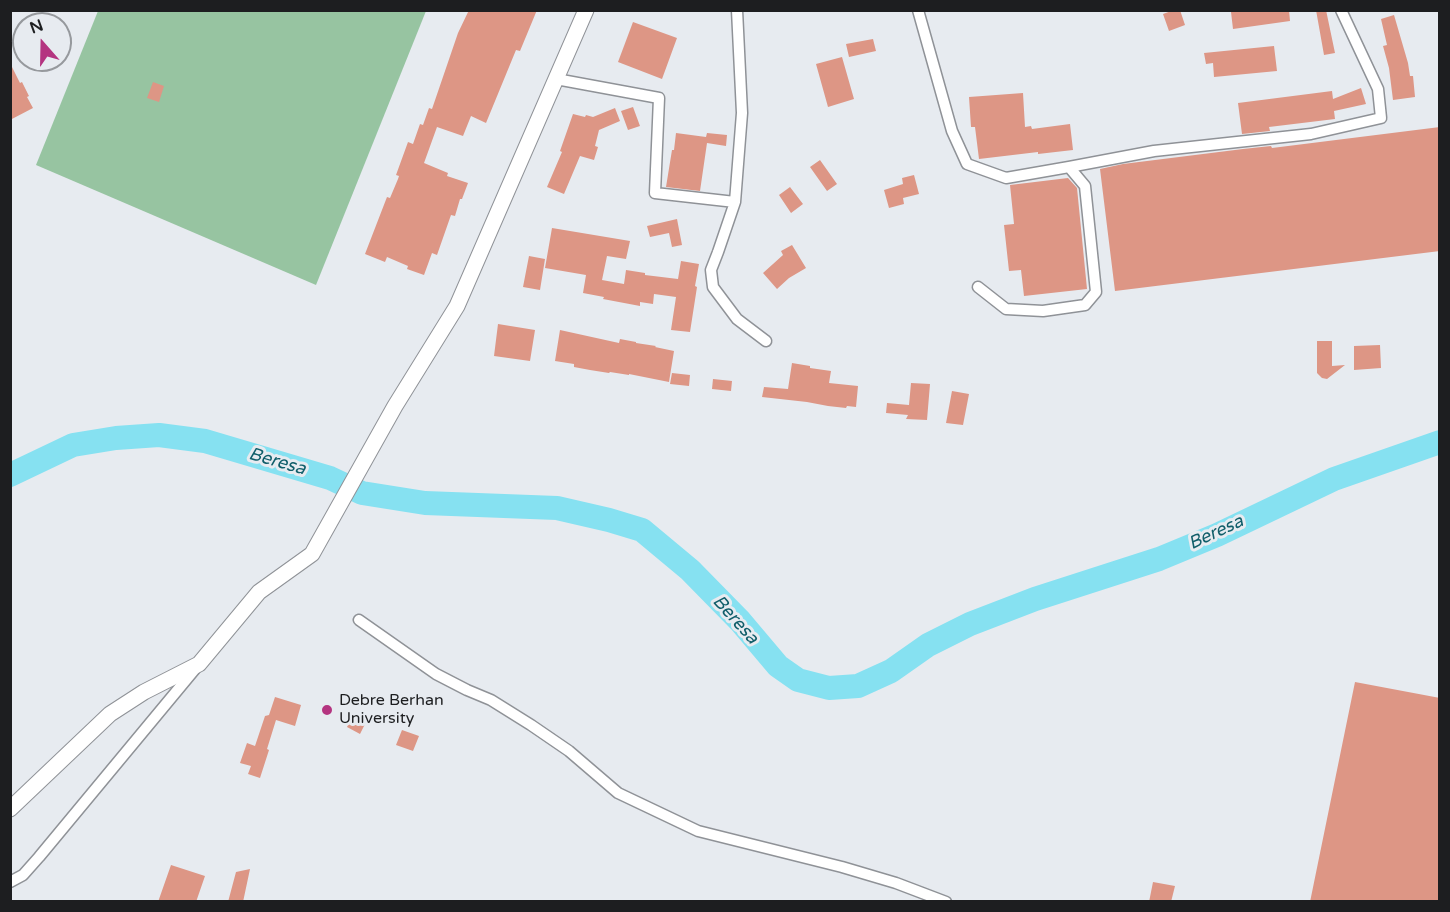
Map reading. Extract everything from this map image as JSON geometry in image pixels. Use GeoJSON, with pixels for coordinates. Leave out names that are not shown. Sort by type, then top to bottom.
{"type":"FeatureCollection","features":[{"type":"Feature","properties":{"kind":"main road"},"geometry":{"type":"LineString","coordinates":[[10,808],[111,714],[144,692],[199,664],[259,592],[312,554],[395,406],[457,306],[585,11]]}},
{"type":"Feature","properties":{"kind":"street"},"geometry":{"type":"LineString","coordinates":[[737,10],[742,113],[735,202],[711,270],[713,287],[736,319],[766,341]]}},
{"type":"Feature","properties":{"kind":"street"},"geometry":{"type":"LineString","coordinates":[[918,10],[952,131],[967,164],[1006,178],[1154,151],[1311,134],[1382,118],[1378,89],[1341,10]]}},
{"type":"Feature","properties":{"kind":"street"},"geometry":{"type":"LineString","coordinates":[[556,79],[659,98],[655,193],[735,202]]}},
{"type":"Feature","properties":{"kind":"street"},"geometry":{"type":"LineString","coordinates":[[978,287],[1006,309],[1043,311],[1085,305],[1096,292],[1084,186],[1069,167]]}},
{"type":"Feature","properties":{"kind":"street"},"geometry":{"type":"LineString","coordinates":[[359,620],[436,674],[491,700],[569,751],[618,793],[628,798],[698,831],[842,867],[896,883],[946,902]]}},
{"type":"Feature","properties":{"kind":"street"},"geometry":{"type":"LineString","coordinates":[[10,882],[23,875],[39,857],[199,664]]}},
{"type":"Feature","properties":{"kind":"green space"},"geometry":{"type":"Polygon","coordinates":[[[98,11],[426,11],[316,285],[36,165],[98,11]]]}},
{"type":"Feature","properties":{"kind":"building"},"geometry":{"type":"Polygon","coordinates":[[[469,10],[537,10],[520,51],[516,50],[486,123],[471,116],[463,136],[437,127],[424,163],[448,173],[447,176],[468,183],[455,216],[451,215],[437,255],[432,253],[424,275],[407,269],[408,266],[387,257],[385,262],[365,254],[387,197],[390,198],[398,179],[399,176],[396,175],[408,142],[413,144],[420,124],[423,125],[429,108],[432,109],[458,33],[469,10]]]}},
{"type":"Feature","properties":{"kind":"building"},"geometry":{"type":"Polygon","coordinates":[[[1180,10],[1185,25],[1169,31],[1163,14],[1180,10]]]}},
{"type":"Feature","properties":{"kind":"building"},"geometry":{"type":"Polygon","coordinates":[[[1289,10],[1290,21],[1233,29],[1231,12],[1289,10]]]}},
{"type":"Feature","properties":{"kind":"building"},"geometry":{"type":"Polygon","coordinates":[[[1316,10],[1326,10],[1335,53],[1324,55],[1316,10]]]}},
{"type":"Feature","properties":{"kind":"building"},"geometry":{"type":"Polygon","coordinates":[[[1394,15],[1410,76],[1413,76],[1415,97],[1393,100],[1389,68],[1383,46],[1387,45],[1381,19],[1394,15]]]}},
{"type":"Feature","properties":{"kind":"building"},"geometry":{"type":"Polygon","coordinates":[[[633,22],[677,38],[662,79],[618,62],[633,22]]]}},
{"type":"Feature","properties":{"kind":"building"},"geometry":{"type":"Polygon","coordinates":[[[873,39],[876,51],[849,57],[846,44],[873,39]]]}},
{"type":"Feature","properties":{"kind":"building"},"geometry":{"type":"Polygon","coordinates":[[[1274,46],[1277,71],[1214,77],[1213,63],[1206,64],[1204,53],[1274,46]]]}},
{"type":"Feature","properties":{"kind":"building"},"geometry":{"type":"Polygon","coordinates":[[[842,57],[854,99],[828,107],[816,64],[842,57]]]}},
{"type":"Feature","properties":{"kind":"building"},"geometry":{"type":"Polygon","coordinates":[[[10,63],[12,72],[14,72],[20,83],[22,82],[33,108],[10,120],[10,63]]]}},
{"type":"Feature","properties":{"kind":"building"},"geometry":{"type":"Polygon","coordinates":[[[153,82],[164,86],[159,102],[147,98],[153,82]]]}},
{"type":"Feature","properties":{"kind":"building"},"geometry":{"type":"Polygon","coordinates":[[[1361,88],[1366,104],[1334,111],[1335,119],[1269,127],[1270,131],[1242,134],[1238,103],[1332,91],[1333,99],[1361,88]]]}},
{"type":"Feature","properties":{"kind":"building"},"geometry":{"type":"Polygon","coordinates":[[[1023,93],[1025,127],[1031,126],[1032,129],[1070,124],[1073,150],[979,159],[975,127],[971,127],[969,97],[1023,93]]]}},
{"type":"Feature","properties":{"kind":"building"},"geometry":{"type":"Polygon","coordinates":[[[633,107],[640,126],[628,130],[621,111],[633,107]]]}},
{"type":"Feature","properties":{"kind":"building"},"geometry":{"type":"Polygon","coordinates":[[[615,108],[620,121],[599,130],[595,146],[598,147],[594,160],[580,156],[564,194],[547,187],[562,152],[560,151],[573,114],[593,117],[615,108]]]}},
{"type":"Feature","properties":{"kind":"building"},"geometry":{"type":"Polygon","coordinates":[[[1440,127],[1440,251],[1115,291],[1100,169],[1243,149],[1271,146],[1272,148],[1440,127]]]}},
{"type":"Feature","properties":{"kind":"building"},"geometry":{"type":"Polygon","coordinates":[[[676,133],[706,137],[707,133],[727,135],[726,146],[707,143],[700,191],[666,187],[676,133]]]}},
{"type":"Feature","properties":{"kind":"building"},"geometry":{"type":"Polygon","coordinates":[[[820,160],[837,184],[827,191],[810,167],[820,160]]]}},
{"type":"Feature","properties":{"kind":"building"},"geometry":{"type":"Polygon","coordinates":[[[914,175],[919,194],[903,198],[904,204],[889,208],[884,190],[903,184],[902,178],[914,175]]]}},
{"type":"Feature","properties":{"kind":"building"},"geometry":{"type":"Polygon","coordinates":[[[1068,178],[1077,188],[1087,289],[1024,296],[1021,270],[1009,271],[1004,225],[1014,224],[1010,185],[1068,178]]]}},
{"type":"Feature","properties":{"kind":"building"},"geometry":{"type":"Polygon","coordinates":[[[790,187],[803,204],[791,213],[779,195],[790,187]]]}},
{"type":"Feature","properties":{"kind":"building"},"geometry":{"type":"Polygon","coordinates":[[[677,219],[682,245],[672,247],[669,233],[650,237],[647,226],[677,219]]]}},
{"type":"Feature","properties":{"kind":"building"},"geometry":{"type":"Polygon","coordinates":[[[552,228],[630,241],[626,259],[607,256],[602,280],[624,284],[626,270],[678,279],[681,261],[699,264],[690,332],[671,330],[676,297],[654,294],[653,304],[640,302],[640,306],[603,299],[604,297],[583,293],[586,275],[545,268],[552,228]]]}},
{"type":"Feature","properties":{"kind":"building"},"geometry":{"type":"Polygon","coordinates":[[[792,245],[806,268],[789,278],[777,289],[763,273],[783,255],[781,251],[792,245]]]}},
{"type":"Feature","properties":{"kind":"building"},"geometry":{"type":"Polygon","coordinates":[[[529,256],[545,259],[540,290],[523,287],[529,256]]]}},
{"type":"Feature","properties":{"kind":"building"},"geometry":{"type":"Polygon","coordinates":[[[498,324],[535,330],[530,361],[494,356],[498,324]]]}},
{"type":"Feature","properties":{"kind":"building"},"geometry":{"type":"Polygon","coordinates":[[[560,330],[619,343],[620,339],[674,351],[669,382],[629,374],[590,370],[574,367],[574,364],[555,361],[560,330]]]}},
{"type":"Feature","properties":{"kind":"building"},"geometry":{"type":"Polygon","coordinates":[[[1317,341],[1332,341],[1332,366],[1345,365],[1327,379],[1317,373],[1317,341]]]}},
{"type":"Feature","properties":{"kind":"building"},"geometry":{"type":"Polygon","coordinates":[[[1380,345],[1381,368],[1354,370],[1354,346],[1380,345]]]}},
{"type":"Feature","properties":{"kind":"building"},"geometry":{"type":"Polygon","coordinates":[[[792,363],[831,371],[829,383],[858,386],[856,407],[847,406],[846,408],[762,397],[764,387],[788,389],[792,363]]]}},
{"type":"Feature","properties":{"kind":"building"},"geometry":{"type":"Polygon","coordinates":[[[672,373],[690,375],[689,386],[670,384],[672,373]]]}},
{"type":"Feature","properties":{"kind":"building"},"geometry":{"type":"Polygon","coordinates":[[[713,379],[732,381],[731,391],[712,389],[713,379]]]}},
{"type":"Feature","properties":{"kind":"building"},"geometry":{"type":"Polygon","coordinates":[[[911,383],[930,384],[927,420],[906,419],[908,415],[886,413],[887,403],[909,405],[911,383]]]}},
{"type":"Feature","properties":{"kind":"building"},"geometry":{"type":"Polygon","coordinates":[[[952,391],[969,394],[963,425],[946,423],[952,391]]]}},
{"type":"Feature","properties":{"kind":"building"},"geometry":{"type":"Polygon","coordinates":[[[1355,682],[1440,698],[1440,902],[1310,902],[1355,682]]]}},
{"type":"Feature","properties":{"kind":"building"},"geometry":{"type":"Polygon","coordinates":[[[275,697],[301,705],[295,726],[276,720],[260,778],[248,774],[251,766],[240,763],[247,743],[255,746],[265,716],[269,715],[275,697]]]}},
{"type":"Feature","properties":{"kind":"building"},"geometry":{"type":"Polygon","coordinates":[[[352,716],[366,722],[360,734],[347,727],[352,716]]]}},
{"type":"Feature","properties":{"kind":"building"},"geometry":{"type":"Polygon","coordinates":[[[402,730],[419,736],[413,751],[396,745],[402,730]]]}},
{"type":"Feature","properties":{"kind":"building"},"geometry":{"type":"Polygon","coordinates":[[[171,865],[205,876],[196,902],[158,902],[171,865]]]}},
{"type":"Feature","properties":{"kind":"building"},"geometry":{"type":"Polygon","coordinates":[[[250,869],[243,902],[228,902],[236,872],[250,869]]]}},
{"type":"Feature","properties":{"kind":"building"},"geometry":{"type":"Polygon","coordinates":[[[1153,882],[1175,886],[1171,902],[1149,902],[1153,882]]]}},
{"type":"Feature","properties":{"kind":"waterway","name":"Beresa"},"geometry":{"type":"LineString","coordinates":[[10,475],[73,445],[116,438],[159,435],[205,441],[330,478],[362,493],[425,503],[557,508],[609,520],[642,530],[690,570],[740,621],[778,666],[798,680],[829,688],[858,686],[891,671],[928,645],[970,624],[1035,599],[1159,559],[1217,535],[1334,479],[1440,442]]}},
{"type":"Feature","properties":{"kind":"place","name":"Debre Berhan University"},"geometry":{"type":"Point","coordinates":[327,710]}}]}
